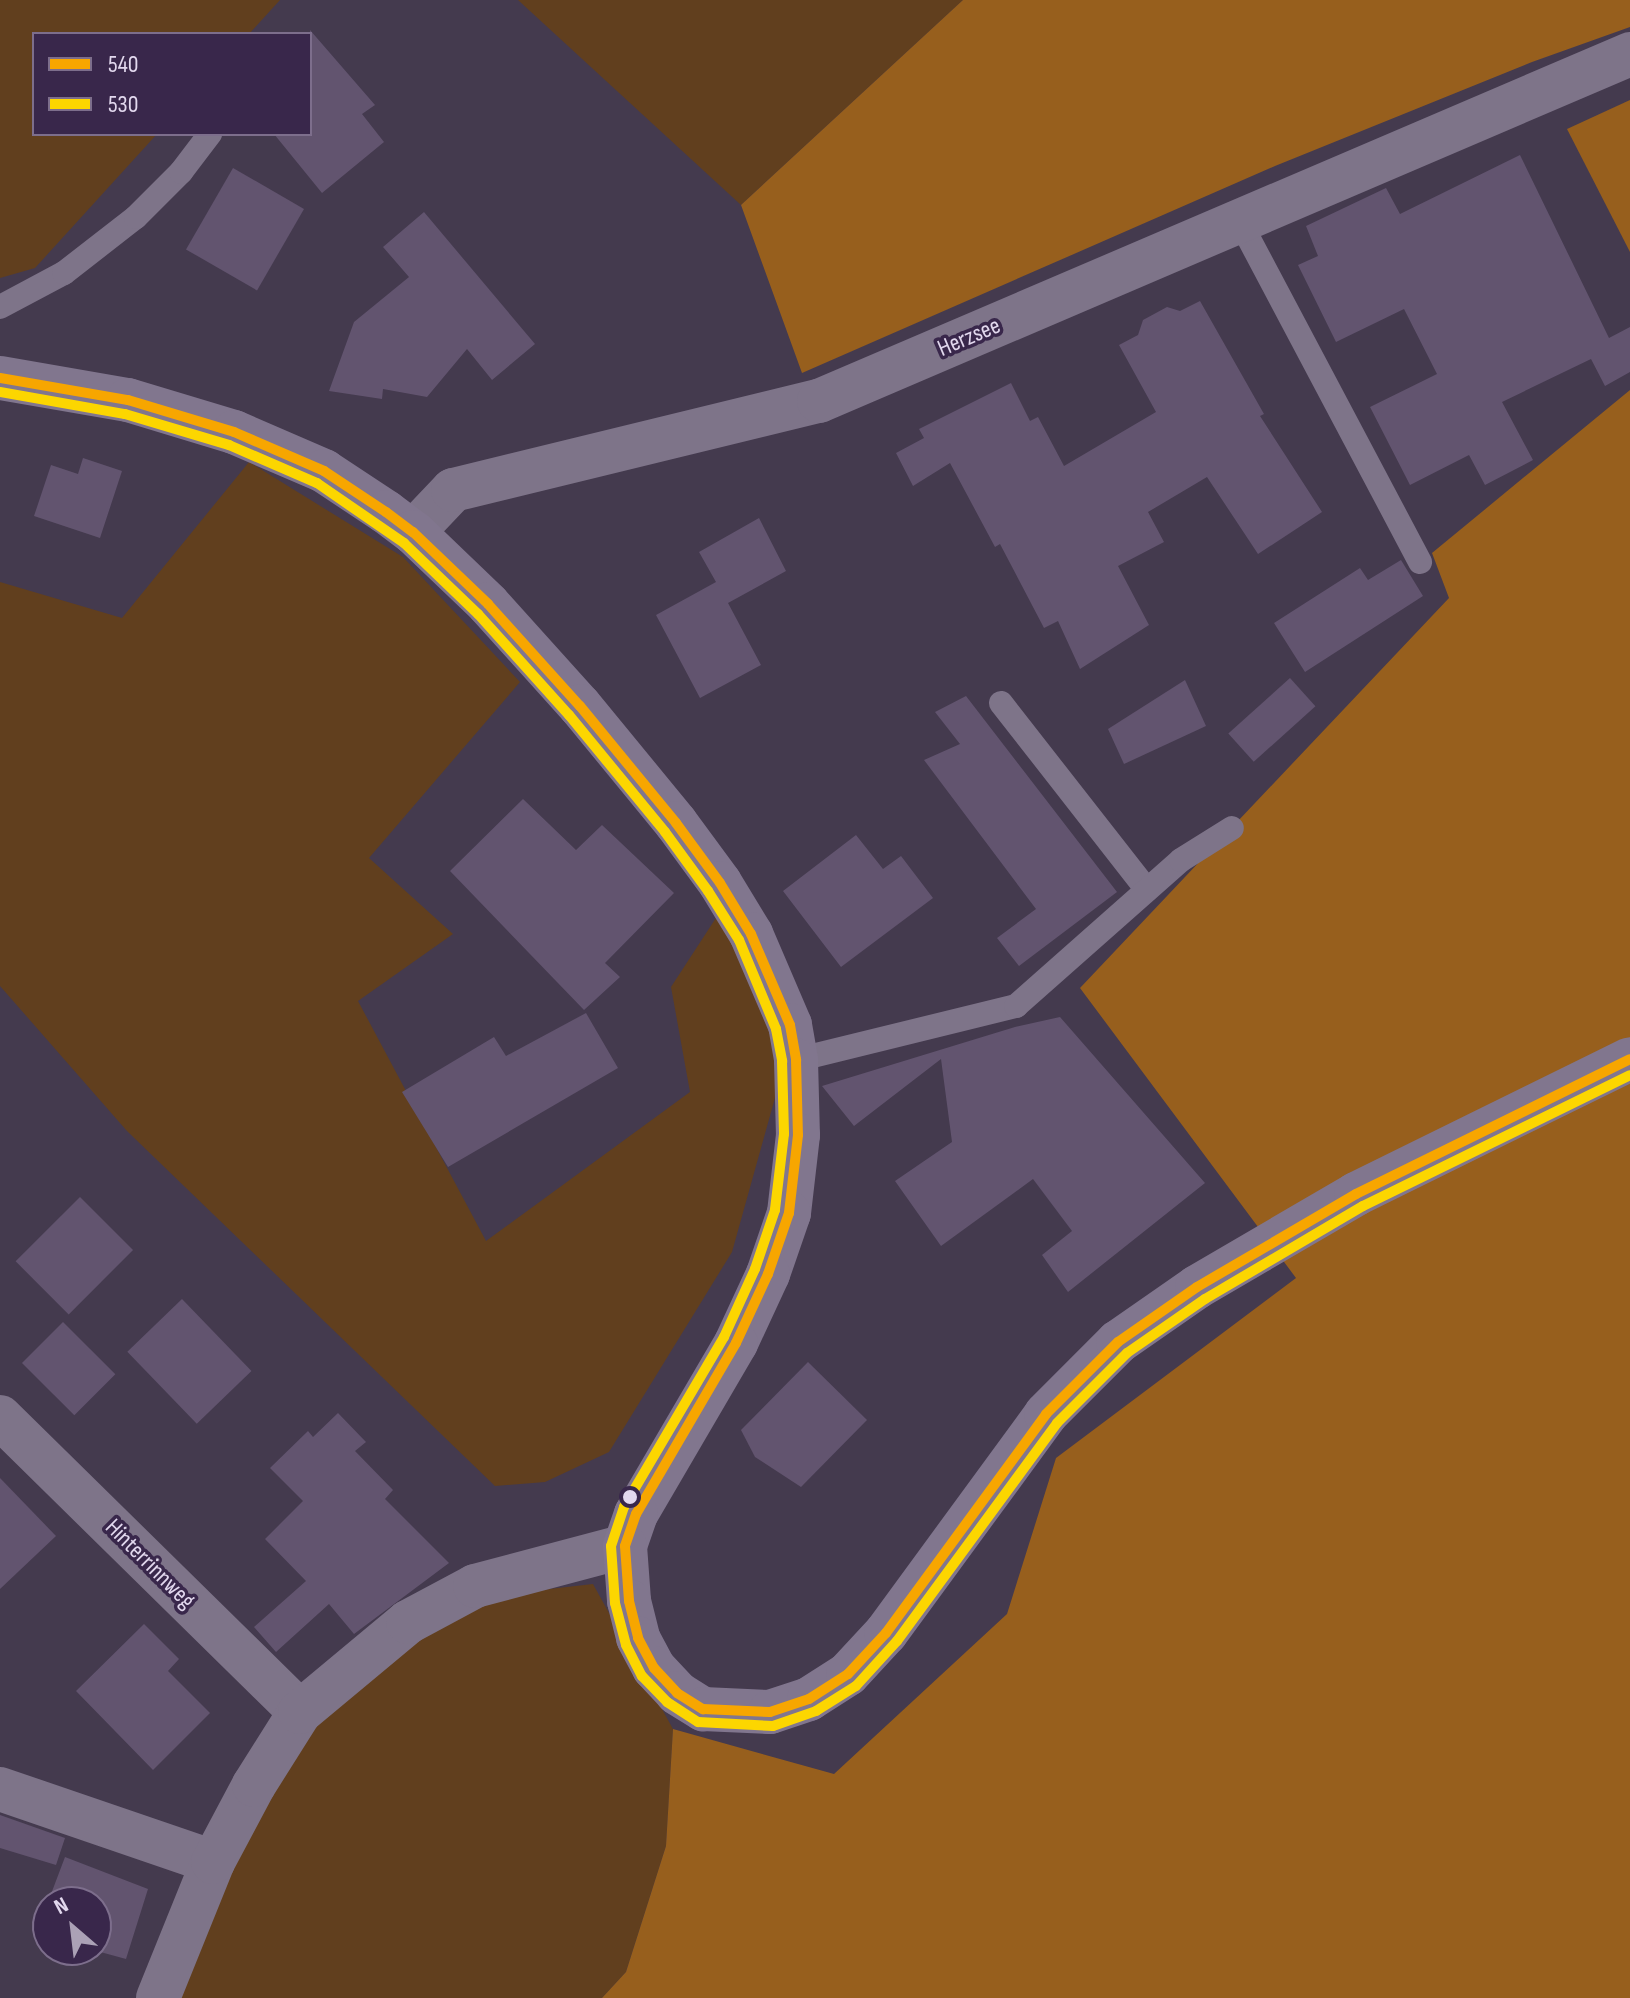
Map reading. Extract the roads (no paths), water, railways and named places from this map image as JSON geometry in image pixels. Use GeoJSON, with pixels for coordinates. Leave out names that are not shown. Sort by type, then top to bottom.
{"type":"FeatureCollection","features":[{"type":"Feature","properties":{"kind":"main road"},"geometry":{"type":"LineString","coordinates":[[0,378],[128,400],[234,432],[324,471],[413,532],[524,641],[676,823],[720,883],[751,934],[790,1025],[796,1060],[798,1135],[789,1213],[768,1274],[736,1343],[636,1514],[625,1546],[629,1601],[638,1638],[654,1668],[677,1693],[703,1709],[730,1713],[770,1712],[809,1699],[848,1674],[886,1633],[1046,1414],[1118,1342],[1197,1287],[1356,1194],[1630,1059]]}},
{"type":"Feature","properties":{"kind":"street","name":"Herzsee"},"geometry":{"type":"LineString","coordinates":[[413,532],[453,490],[819,401],[1630,54]]}},
{"type":"Feature","properties":{"kind":"street","name":"Hinterrinnweg"},"geometry":{"type":"LineString","coordinates":[[0,1417],[300,1712]]}},
{"type":"Feature","properties":{"kind":"street"},"geometry":{"type":"LineString","coordinates":[[158,1998],[213,1862],[254,1785],[300,1712],[408,1622],[475,1586],[625,1546]]}},
{"type":"Feature","properties":{"kind":"street"},"geometry":{"type":"LineString","coordinates":[[0,1789],[213,1862]]}},
{"type":"Feature","properties":{"kind":"lane"},"geometry":{"type":"LineString","coordinates":[[0,307],[64,273],[136,217],[181,172],[208,136]]}},
{"type":"Feature","properties":{"kind":"lane"},"geometry":{"type":"LineString","coordinates":[[1239,220],[1420,562]]}},
{"type":"Feature","properties":{"kind":"lane"},"geometry":{"type":"LineString","coordinates":[[1001,703],[1147,890]]}},
{"type":"Feature","properties":{"kind":"lane"},"geometry":{"type":"LineString","coordinates":[[796,1060],[1016,1006],[1181,860],[1232,828]]}}]}
